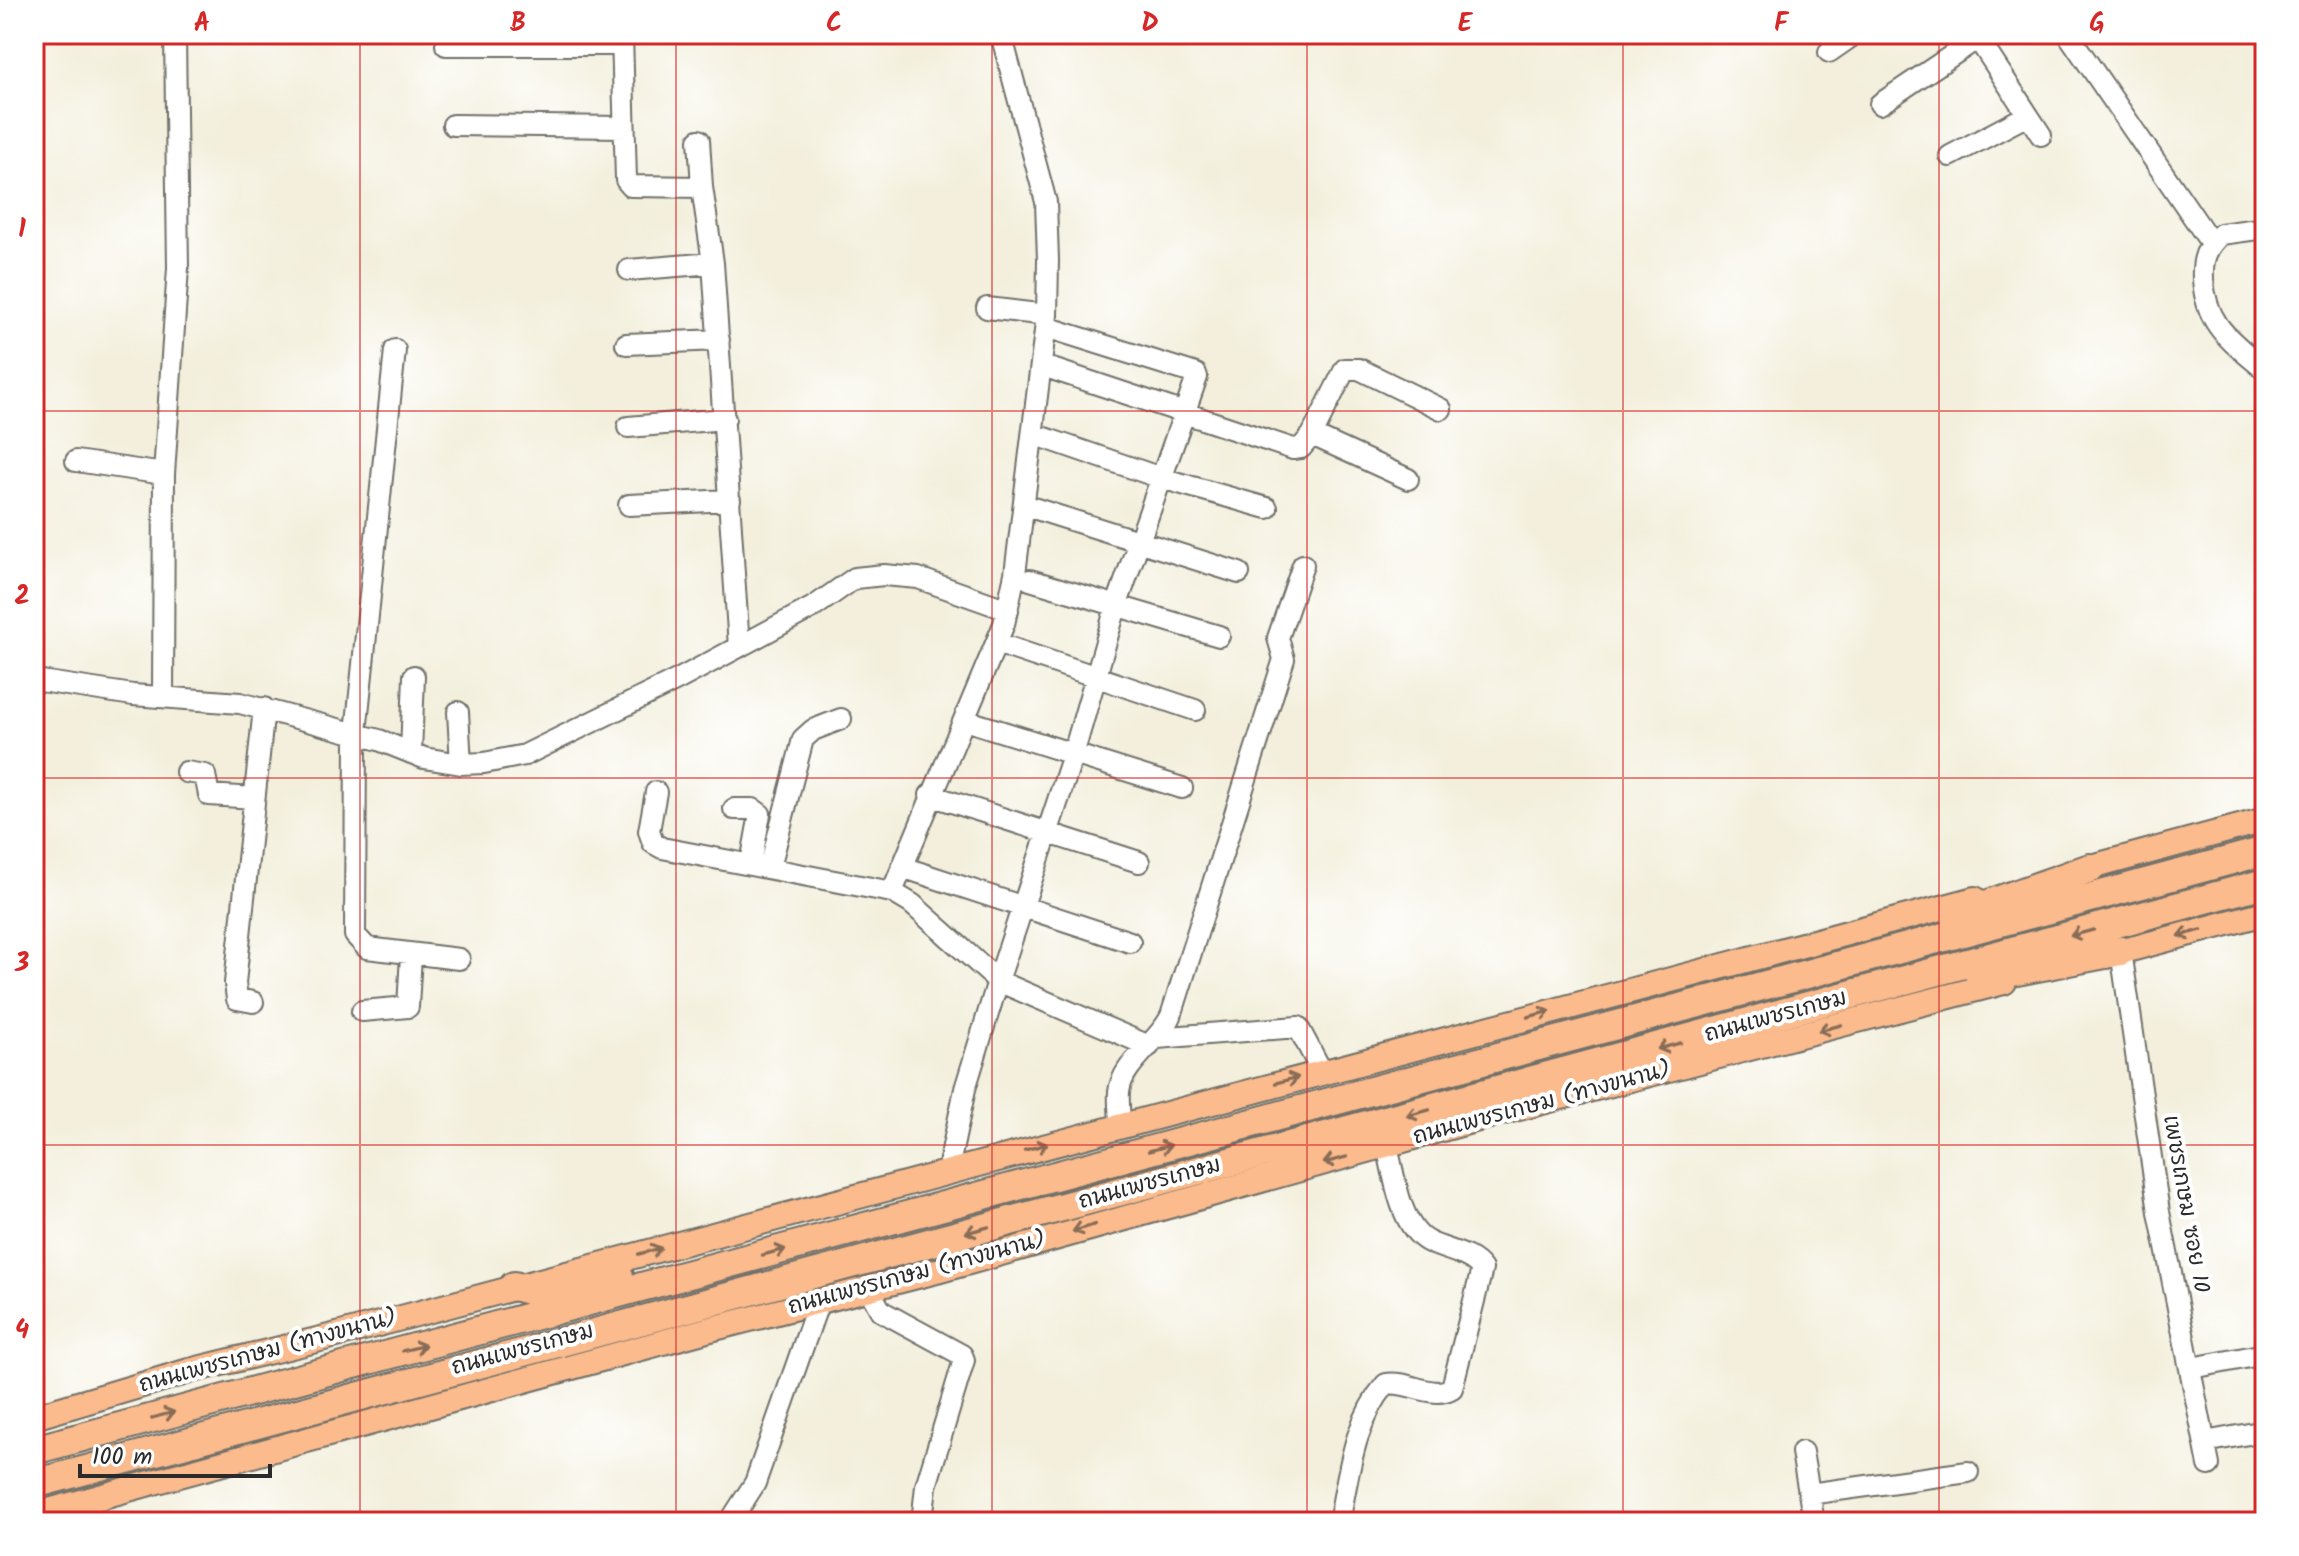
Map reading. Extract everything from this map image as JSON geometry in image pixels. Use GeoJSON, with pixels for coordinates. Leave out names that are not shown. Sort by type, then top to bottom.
{"type":"FeatureCollection","features":[{"type":"Feature","properties":{"kind":"highway","name":"ถนนเพชรเกษม"},"geometry":{"type":"LineString","coordinates":[[34,1450],[2265,851]]}},
{"type":"Feature","properties":{"kind":"highway"},"geometry":{"type":"LineString","coordinates":[[1766,983],[2090,868]]}},
{"type":"Feature","properties":{"kind":"highway","name":"ถนนเพชรเกษม"},"geometry":{"type":"LineString","coordinates":[[34,1484],[2265,883]]}},
{"type":"Feature","properties":{"kind":"highway"},"geometry":{"type":"LineString","coordinates":[[1776,1017],[2121,951]]}},
{"type":"Feature","properties":{"kind":"highway"},"geometry":{"type":"LineString","coordinates":[[514,1286],[536,1292],[717,1258],[730,1264]]}},
{"type":"Feature","properties":{"kind":"main road","name":"ถนนเพชรเกษม (ทางขนาน)"},"geometry":{"type":"LineString","coordinates":[[34,1417],[189,1371],[352,1331],[2265,820]]}},
{"type":"Feature","properties":{"kind":"main road","name":"ถนนเพชรเกษม (ทางขนาน)"},"geometry":{"type":"LineString","coordinates":[[34,1515],[1387,1146],[2265,913]]}},
{"type":"Feature","properties":{"kind":"street"},"geometry":{"type":"LineString","coordinates":[[163,697],[164,474],[178,268],[175,34]]}},
{"type":"Feature","properties":{"kind":"street"},"geometry":{"type":"LineString","coordinates":[[892,892],[1008,610],[1046,321],[1046,202],[1001,34]]}},
{"type":"Feature","properties":{"kind":"street"},"geometry":{"type":"LineString","coordinates":[[1829,52],[1855,34]]}},
{"type":"Feature","properties":{"kind":"street"},"geometry":{"type":"LineString","coordinates":[[2068,34],[2211,243]]}},
{"type":"Feature","properties":{"kind":"street"},"geometry":{"type":"LineString","coordinates":[[1880,104],[1976,36],[2041,135]]}},
{"type":"Feature","properties":{"kind":"street"},"geometry":{"type":"LineString","coordinates":[[446,45],[622,39],[625,176],[631,186],[702,187]]}},
{"type":"Feature","properties":{"kind":"street"},"geometry":{"type":"LineString","coordinates":[[1950,156],[2028,115]]}},
{"type":"Feature","properties":{"kind":"street"},"geometry":{"type":"LineString","coordinates":[[453,125],[624,127]]}},
{"type":"Feature","properties":{"kind":"street"},"geometry":{"type":"LineString","coordinates":[[699,140],[713,263],[739,647]]}},
{"type":"Feature","properties":{"kind":"street"},"geometry":{"type":"LineString","coordinates":[[2265,228],[2229,231],[2211,243],[2204,255],[2202,270],[2204,300],[2210,317],[2265,370]]}},
{"type":"Feature","properties":{"kind":"street"},"geometry":{"type":"LineString","coordinates":[[629,270],[713,263]]}},
{"type":"Feature","properties":{"kind":"street"},"geometry":{"type":"LineString","coordinates":[[948,1170],[965,1089],[998,981],[1073,755],[1116,607],[1142,543],[1196,374],[1046,321],[987,308]]}},
{"type":"Feature","properties":{"kind":"street"},"geometry":{"type":"LineString","coordinates":[[626,344],[719,340]]}},
{"type":"Feature","properties":{"kind":"street"},"geometry":{"type":"LineString","coordinates":[[395,350],[356,733],[355,937],[367,948],[459,959]]}},
{"type":"Feature","properties":{"kind":"street"},"geometry":{"type":"LineString","coordinates":[[1052,369],[1293,449],[1301,448],[1312,435],[1345,369],[1359,369],[1441,409]]}},
{"type":"Feature","properties":{"kind":"street"},"geometry":{"type":"LineString","coordinates":[[628,427],[725,419]]}},
{"type":"Feature","properties":{"kind":"street"},"geometry":{"type":"LineString","coordinates":[[1312,435],[1408,479]]}},
{"type":"Feature","properties":{"kind":"street"},"geometry":{"type":"LineString","coordinates":[[1045,438],[1161,478],[1267,508]]}},
{"type":"Feature","properties":{"kind":"street"},"geometry":{"type":"LineString","coordinates":[[76,461],[164,474]]}},
{"type":"Feature","properties":{"kind":"street"},"geometry":{"type":"LineString","coordinates":[[629,505],[730,500]]}},
{"type":"Feature","properties":{"kind":"street"},"geometry":{"type":"LineString","coordinates":[[1030,507],[1239,573]]}},
{"type":"Feature","properties":{"kind":"street"},"geometry":{"type":"LineString","coordinates":[[1120,1125],[1119,1090],[1123,1079],[1171,1016],[1284,659],[1278,638],[1303,565]]}},
{"type":"Feature","properties":{"kind":"street"},"geometry":{"type":"LineString","coordinates":[[34,680],[163,697],[240,703],[356,733],[411,753],[461,764],[507,761],[525,755],[739,647],[815,606],[855,578],[884,575],[918,578],[1008,610]]}},
{"type":"Feature","properties":{"kind":"street"},"geometry":{"type":"LineString","coordinates":[[1030,580],[1219,636]]}},
{"type":"Feature","properties":{"kind":"street"},"geometry":{"type":"LineString","coordinates":[[1008,647],[1195,710]]}},
{"type":"Feature","properties":{"kind":"street"},"geometry":{"type":"LineString","coordinates":[[411,753],[414,676]]}},
{"type":"Feature","properties":{"kind":"street"},"geometry":{"type":"LineString","coordinates":[[253,1002],[239,1000],[234,990],[264,708]]}},
{"type":"Feature","properties":{"kind":"street"},"geometry":{"type":"LineString","coordinates":[[458,712],[461,764]]}},
{"type":"Feature","properties":{"kind":"street"},"geometry":{"type":"LineString","coordinates":[[760,865],[803,739],[813,730],[841,719]]}},
{"type":"Feature","properties":{"kind":"street"},"geometry":{"type":"LineString","coordinates":[[965,720],[1182,788]]}},
{"type":"Feature","properties":{"kind":"street"},"geometry":{"type":"LineString","coordinates":[[186,772],[205,775],[208,805],[254,798]]}},
{"type":"Feature","properties":{"kind":"street"},"geometry":{"type":"LineString","coordinates":[[656,792],[649,831],[653,843],[662,848],[892,892],[912,904],[998,981],[1153,1042],[1298,1027],[1321,1070]]}},
{"type":"Feature","properties":{"kind":"street"},"geometry":{"type":"LineString","coordinates":[[930,795],[1139,862]]}},
{"type":"Feature","properties":{"kind":"street"},"geometry":{"type":"LineString","coordinates":[[734,809],[753,809],[760,814],[760,865]]}},
{"type":"Feature","properties":{"kind":"street"},"geometry":{"type":"LineString","coordinates":[[902,867],[1130,942]]}},
{"type":"Feature","properties":{"kind":"street","name":"เพชรเกษม ซอย 10"},"geometry":{"type":"LineString","coordinates":[[2121,951],[2159,1212],[2209,1465]]}},
{"type":"Feature","properties":{"kind":"street"},"geometry":{"type":"LineString","coordinates":[[362,1011],[408,1007],[411,955]]}},
{"type":"Feature","properties":{"kind":"street"},"geometry":{"type":"LineString","coordinates":[[1339,1522],[1353,1448],[1370,1407],[1386,1384],[1397,1382],[1439,1393],[1452,1388],[1482,1269],[1462,1254],[1429,1242],[1413,1228],[1387,1146]]}},
{"type":"Feature","properties":{"kind":"street"},"geometry":{"type":"LineString","coordinates":[[868,1288],[881,1311],[962,1355],[964,1360],[926,1486],[922,1522]]}},
{"type":"Feature","properties":{"kind":"street"},"geometry":{"type":"LineString","coordinates":[[730,1522],[755,1483],[819,1301]]}},
{"type":"Feature","properties":{"kind":"street"},"geometry":{"type":"LineString","coordinates":[[2192,1368],[2265,1354]]}},
{"type":"Feature","properties":{"kind":"street"},"geometry":{"type":"LineString","coordinates":[[2205,1442],[2265,1431]]}},
{"type":"Feature","properties":{"kind":"street"},"geometry":{"type":"LineString","coordinates":[[1802,1452],[1814,1522]]}},
{"type":"Feature","properties":{"kind":"street"},"geometry":{"type":"LineString","coordinates":[[1809,1494],[1968,1472]]}}]}
